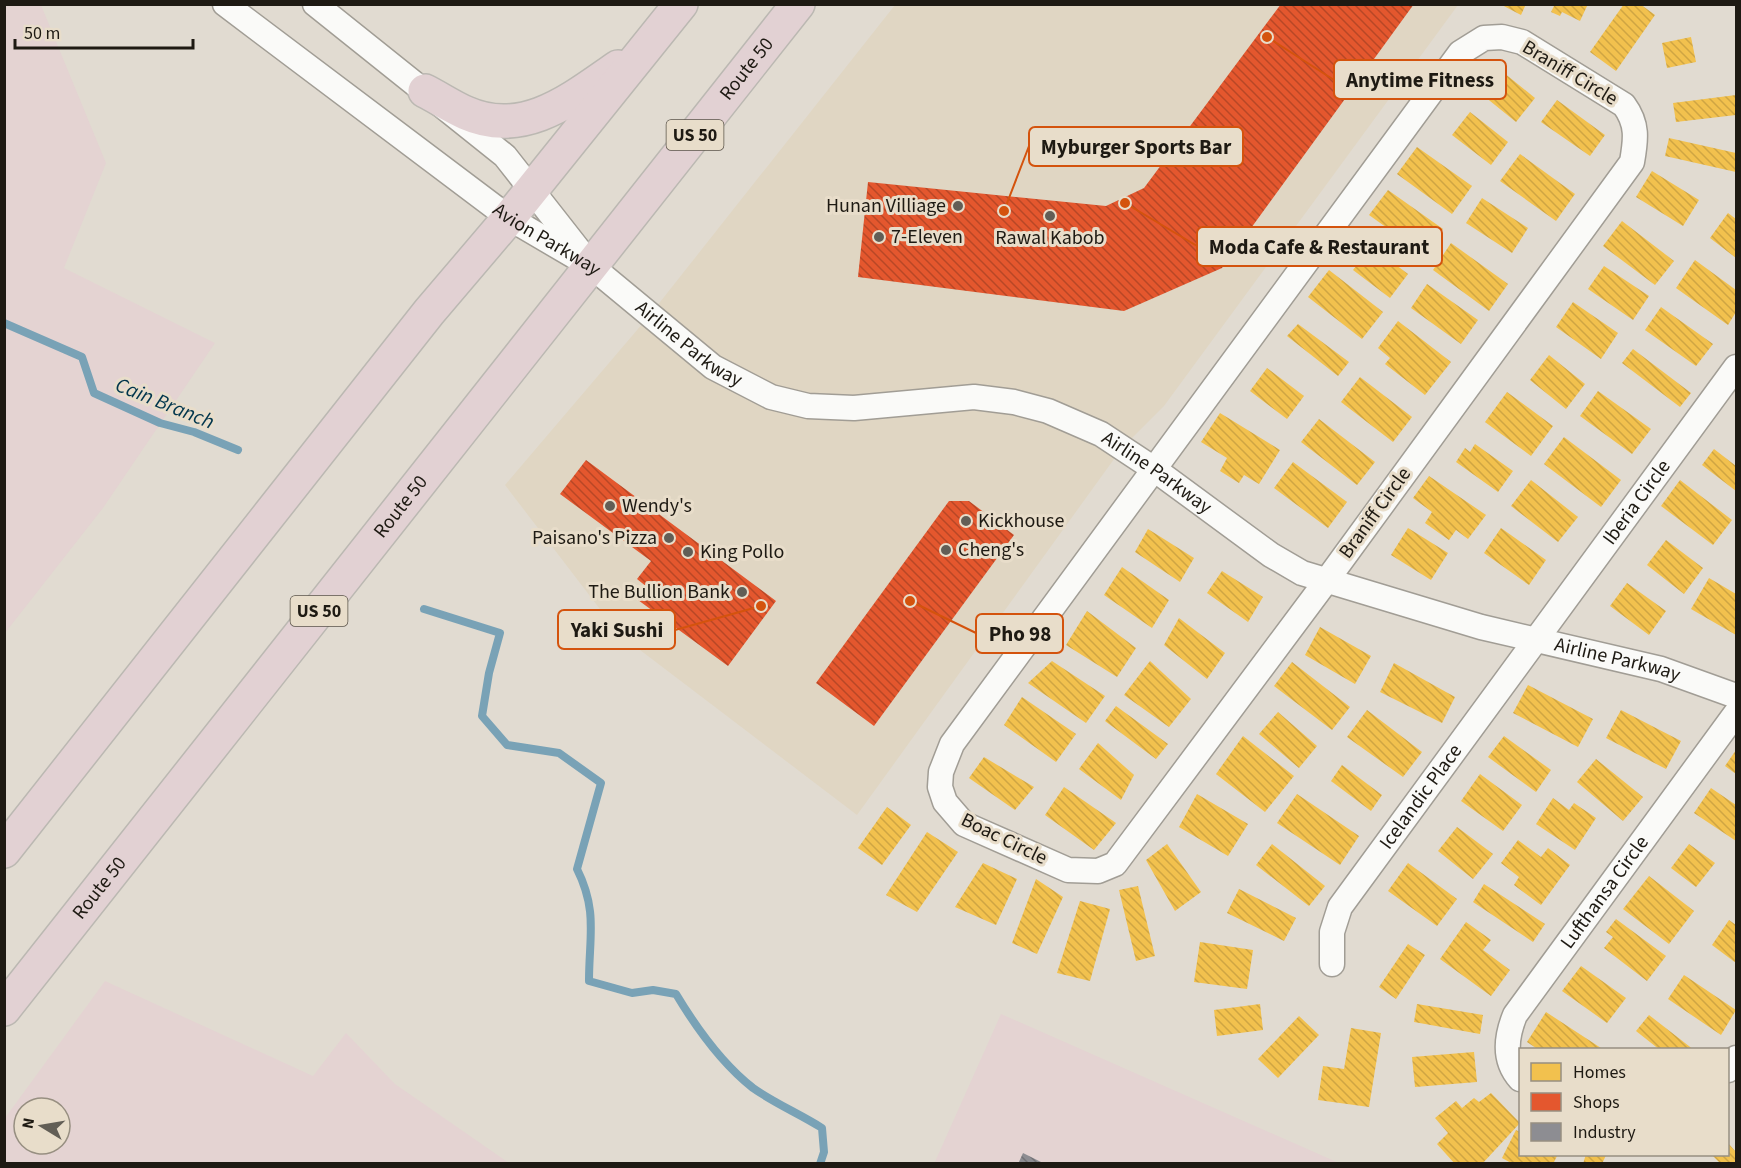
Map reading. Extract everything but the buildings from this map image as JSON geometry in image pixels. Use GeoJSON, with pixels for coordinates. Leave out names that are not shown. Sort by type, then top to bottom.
{"type":"FeatureCollection","features":[{"type":"Feature","properties":{"kind":"highway"},"geometry":{"type":"LineString","coordinates":[[4,851],[429,312],[509,219],[681,4]]}},
{"type":"Feature","properties":{"kind":"highway","name":"Route 50"},"geometry":{"type":"LineString","coordinates":[[4,1009],[798,4]]}},
{"type":"Feature","properties":{"kind":"highway"},"geometry":{"type":"LineString","coordinates":[[425,91],[467,114],[496,122],[543,115],[560,107],[647,47]]}},
{"type":"Feature","properties":{"kind":"street","name":"Avion Parkway"},"geometry":{"type":"LineString","coordinates":[[225,4],[509,219],[591,266]]}},
{"type":"Feature","properties":{"kind":"street","name":"Avion Parkway"},"geometry":{"type":"LineString","coordinates":[[315,4],[506,156],[591,266]]}},
{"type":"Feature","properties":{"kind":"street","name":"Braniff Circle"},"geometry":{"type":"LineString","coordinates":[[1154,469],[1460,53],[1484,38],[1502,37],[1522,42],[1607,93],[1624,105],[1635,126],[1636,136],[1632,162],[1328,580]]}},
{"type":"Feature","properties":{"kind":"street","name":"Airline Parkway"},"geometry":{"type":"LineString","coordinates":[[591,266],[713,367],[771,397],[808,405],[854,408],[974,397],[1014,402],[1048,411],[1085,425],[1154,469],[1271,555],[1302,573],[1481,627],[1661,669],[1737,696]]}},
{"type":"Feature","properties":{"kind":"street","name":"Iberia Circle"},"geometry":{"type":"LineString","coordinates":[[1536,639],[1737,367]]}},
{"type":"Feature","properties":{"kind":"street","name":"Boac Circle"},"geometry":{"type":"LineString","coordinates":[[1154,469],[952,744],[941,772],[940,787],[945,802],[964,824],[1068,870],[1098,872],[1115,864],[1328,580]]}},
{"type":"Feature","properties":{"kind":"street","name":"Icelandic Place"},"geometry":{"type":"LineString","coordinates":[[1332,964],[1332,932],[1340,907],[1536,639]]}},
{"type":"Feature","properties":{"kind":"street","name":"Lufthansa Circle"},"geometry":{"type":"LineString","coordinates":[[1519,1076],[1510,1062],[1507,1047],[1509,1031],[1515,1015],[1737,713]]}},
{"type":"Feature","properties":{"kind":"shaded area"},"geometry":{"type":"Polygon","coordinates":[[[5,4],[41,5],[106,163],[64,268],[215,343],[103,508],[5,633],[5,4]]]}},
{"type":"Feature","properties":{"kind":"shaded area"},"geometry":{"type":"Polygon","coordinates":[[[895,5],[1458,5],[1164,406],[1122,448],[857,815],[619,634],[505,485],[649,316],[895,5]]]}},
{"type":"Feature","properties":{"kind":"shaded area"},"geometry":{"type":"Polygon","coordinates":[[[105,981],[313,1076],[346,1033],[395,1084],[509,1163],[5,1163],[5,1118],[12,1108],[12,1156],[72,1156],[72,1096],[21,1096],[105,981]]]}},
{"type":"Feature","properties":{"kind":"shaded area"},"geometry":{"type":"Polygon","coordinates":[[[1001,1014],[1339,1163],[934,1164],[1001,1014]]]}},
{"type":"Feature","properties":{"kind":"waterway","name":"Cain Branch"},"geometry":{"type":"LineString","coordinates":[[4,323],[82,357],[94,393],[160,423],[194,432],[238,450]]}},
{"type":"Feature","properties":{"kind":"waterway","name":"Cain Branch"},"geometry":{"type":"LineString","coordinates":[[424,609],[500,633],[489,673],[482,716],[507,745],[559,753],[601,783],[577,869],[584,884],[590,911],[589,981],[632,993],[653,990],[676,994],[710,1045],[730,1068],[753,1088],[822,1128],[824,1152],[820,1164]]}},
{"type":"Feature","properties":{"kind":"place","name":"Anytime Fitness"},"geometry":{"type":"Point","coordinates":[1267,37]}},
{"type":"Feature","properties":{"kind":"place","name":"Moda Cafe & Restaurant"},"geometry":{"type":"Point","coordinates":[1125,203]}},
{"type":"Feature","properties":{"kind":"place","name":"Hunan Villiage"},"geometry":{"type":"Point","coordinates":[958,206]}},
{"type":"Feature","properties":{"kind":"place","name":"Myburger Sports Bar"},"geometry":{"type":"Point","coordinates":[1004,211]}},
{"type":"Feature","properties":{"kind":"place","name":"Rawal Kabob"},"geometry":{"type":"Point","coordinates":[1050,216]}},
{"type":"Feature","properties":{"kind":"place","name":"7-Eleven"},"geometry":{"type":"Point","coordinates":[879,237]}},
{"type":"Feature","properties":{"kind":"place","name":"Wendy's"},"geometry":{"type":"Point","coordinates":[610,506]}},
{"type":"Feature","properties":{"kind":"place","name":"Kickhouse"},"geometry":{"type":"Point","coordinates":[966,521]}},
{"type":"Feature","properties":{"kind":"place","name":"Paisano's Pizza"},"geometry":{"type":"Point","coordinates":[669,538]}},
{"type":"Feature","properties":{"kind":"place","name":"Cheng's"},"geometry":{"type":"Point","coordinates":[946,550]}},
{"type":"Feature","properties":{"kind":"place","name":"King Pollo"},"geometry":{"type":"Point","coordinates":[688,552]}},
{"type":"Feature","properties":{"kind":"place","name":"The Bullion Bank"},"geometry":{"type":"Point","coordinates":[742,592]}},
{"type":"Feature","properties":{"kind":"place","name":"Pho 98"},"geometry":{"type":"Point","coordinates":[910,601]}},
{"type":"Feature","properties":{"kind":"place","name":"Yaki Sushi"},"geometry":{"type":"Point","coordinates":[761,606]}}]}
